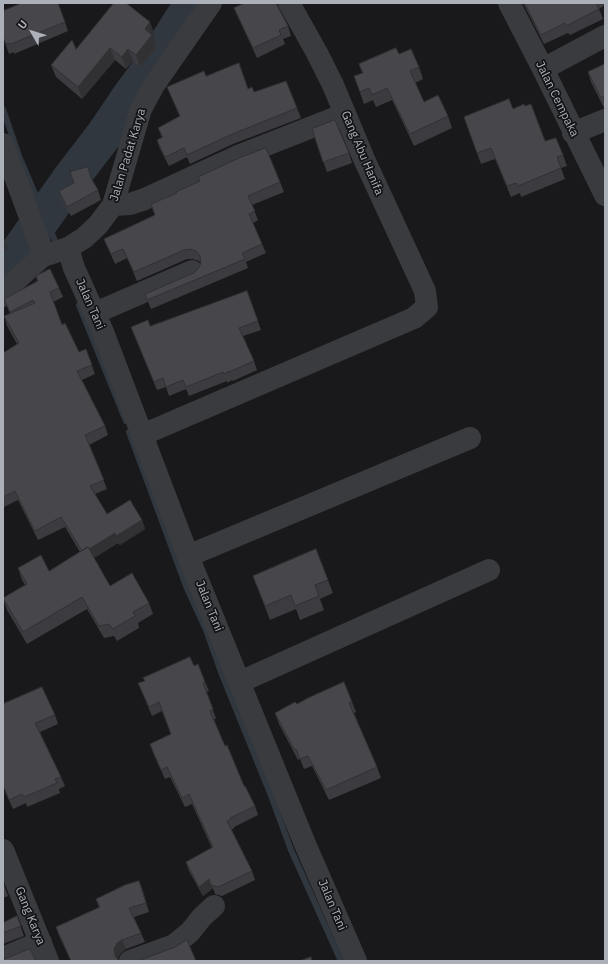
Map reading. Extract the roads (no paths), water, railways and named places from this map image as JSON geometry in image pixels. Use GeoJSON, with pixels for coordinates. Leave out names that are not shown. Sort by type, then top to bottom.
{"type":"FeatureCollection","features":[{"type":"Feature","properties":{"kind":"street","name":"Jalan Padat Karya"},"geometry":{"type":"LineString","coordinates":[[3,296],[24,273],[53,251],[84,238],[98,225],[113,205],[141,109],[154,85],[211,3]]}},
{"type":"Feature","properties":{"kind":"street","name":"Gang Abu Hanifa"},"geometry":{"type":"LineString","coordinates":[[142,435],[414,318],[427,307],[425,291],[364,159],[345,114],[317,53],[289,3]]}},
{"type":"Feature","properties":{"kind":"street","name":"Jalan Cempaka"},"geometry":{"type":"LineString","coordinates":[[509,3],[605,194]]}},
{"type":"Feature","properties":{"kind":"street"},"geometry":{"type":"LineString","coordinates":[[543,68],[605,36]]}},
{"type":"Feature","properties":{"kind":"street"},"geometry":{"type":"LineString","coordinates":[[113,205],[130,204],[145,199],[238,156],[345,114]]}},
{"type":"Feature","properties":{"kind":"street"},"geometry":{"type":"LineString","coordinates":[[573,132],[605,120]]}},
{"type":"Feature","properties":{"kind":"street","name":"Jalan Tani"},"geometry":{"type":"LineString","coordinates":[[3,144],[29,215],[53,251],[74,268],[95,313],[188,556],[305,844],[356,961]]}},
{"type":"Feature","properties":{"kind":"street"},"geometry":{"type":"LineString","coordinates":[[95,313],[192,271]]}},
{"type":"Feature","properties":{"kind":"street"},"geometry":{"type":"LineString","coordinates":[[188,556],[470,438]]}},
{"type":"Feature","properties":{"kind":"street"},"geometry":{"type":"LineString","coordinates":[[240,682],[489,570]]}},
{"type":"Feature","properties":{"kind":"street","name":"Gang Karya"},"geometry":{"type":"LineString","coordinates":[[3,850],[45,952]]}},
{"type":"Feature","properties":{"kind":"street"},"geometry":{"type":"LineString","coordinates":[[130,961],[174,945],[190,932],[202,916],[214,906]]}},
{"type":"Feature","properties":{"kind":"street"},"geometry":{"type":"LineString","coordinates":[[3,958],[45,952]]}},
{"type":"Feature","properties":{"kind":"waterway"},"geometry":{"type":"LineString","coordinates":[[3,274],[155,63],[184,17],[196,3]]}},
{"type":"Feature","properties":{"kind":"waterway"},"geometry":{"type":"LineString","coordinates":[[3,109],[19,156],[58,248]]}},
{"type":"Feature","properties":{"kind":"waterway"},"geometry":{"type":"LineString","coordinates":[[79,305],[126,421]]}},
{"type":"Feature","properties":{"kind":"waterway"},"geometry":{"type":"LineString","coordinates":[[129,432],[186,586],[206,630],[291,850],[341,961]]}}]}
